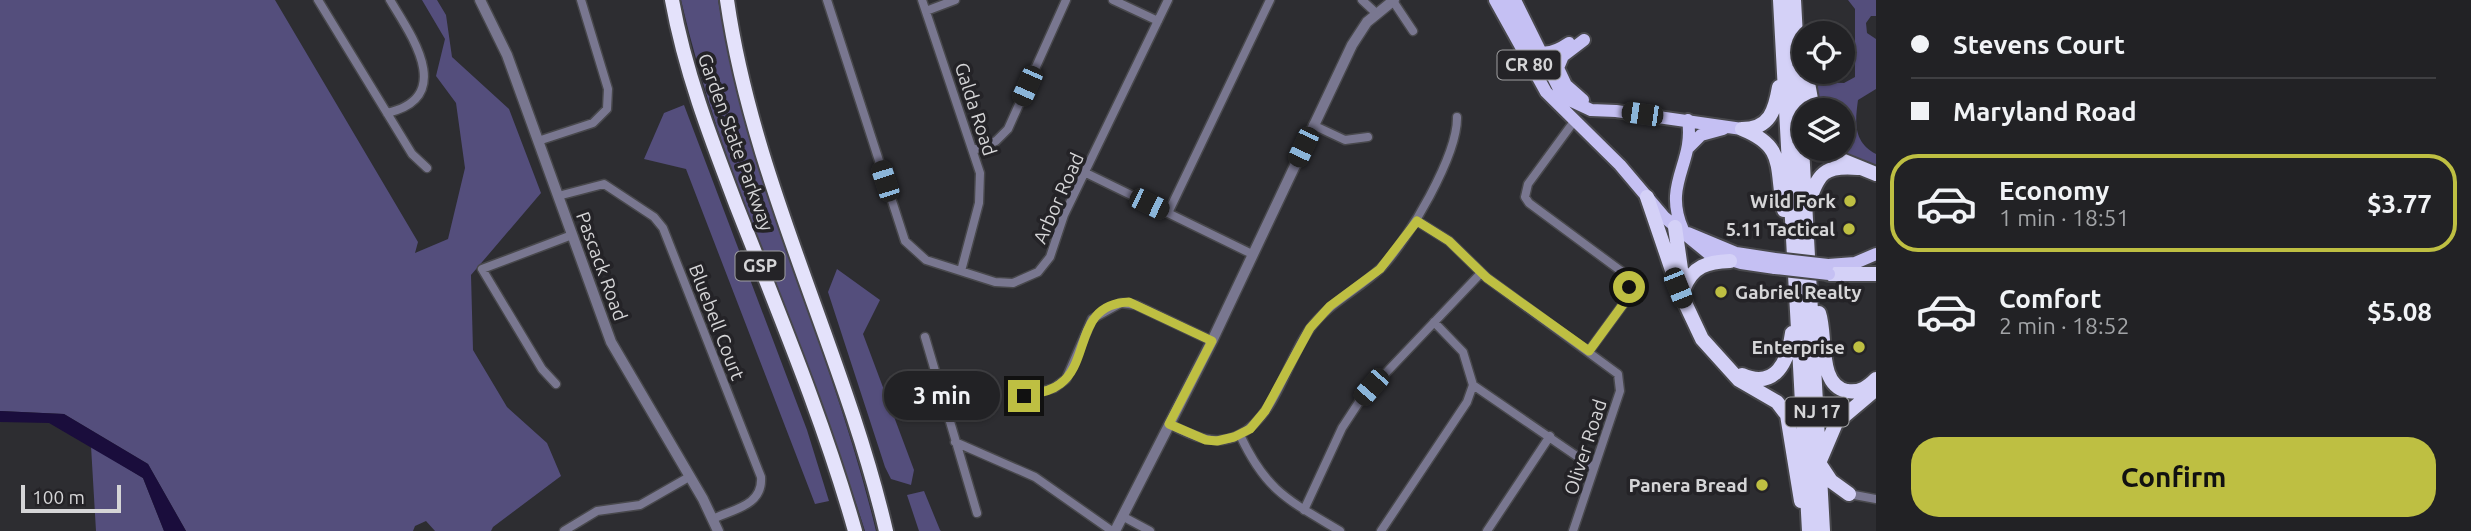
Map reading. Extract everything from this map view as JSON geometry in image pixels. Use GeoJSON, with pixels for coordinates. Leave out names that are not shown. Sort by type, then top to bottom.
{"type":"FeatureCollection","features":[{"type":"Feature","properties":{"kind":"highway","name":"Garden State Parkway"},"geometry":{"type":"LineString","coordinates":[[672,0],[704,118],[812,401],[855,531]]}},
{"type":"Feature","properties":{"kind":"highway","name":"Garden State Parkway"},"geometry":{"type":"LineString","coordinates":[[727,0],[755,125],[863,447],[886,531]]}},
{"type":"Feature","properties":{"kind":"highway","name":"NJ 17"},"geometry":{"type":"LineString","coordinates":[[1780,0],[1796,304],[1816,526]]}},
{"type":"Feature","properties":{"kind":"highway","name":"NJ 17"},"geometry":{"type":"LineString","coordinates":[[1794,0],[1795,21]]}},
{"type":"Feature","properties":{"kind":"highway"},"geometry":{"type":"LineString","coordinates":[[1737,128],[1762,125],[1772,116],[1783,65]]}},
{"type":"Feature","properties":{"kind":"highway","name":"NJ 17"},"geometry":{"type":"LineString","coordinates":[[1799,84],[1819,463],[1816,526]]}},
{"type":"Feature","properties":{"kind":"highway"},"geometry":{"type":"LineString","coordinates":[[1737,128],[1762,138],[1772,148],[1793,244]]}},
{"type":"Feature","properties":{"kind":"highway"},"geometry":{"type":"LineString","coordinates":[[1846,161],[1876,174]]}},
{"type":"Feature","properties":{"kind":"highway"},"geometry":{"type":"LineString","coordinates":[[1806,211],[1824,173],[1838,167],[1858,168]]}},
{"type":"Feature","properties":{"kind":"highway"},"geometry":{"type":"LineString","coordinates":[[1647,197],[1686,308],[1708,347],[1740,380],[1777,402],[1787,415],[1798,492],[1816,526]]}},
{"type":"Feature","properties":{"kind":"highway"},"geometry":{"type":"LineString","coordinates":[[1679,229],[1686,308]]}},
{"type":"Feature","properties":{"kind":"highway"},"geometry":{"type":"LineString","coordinates":[[1684,288],[1689,276],[1701,265],[1730,261]]}},
{"type":"Feature","properties":{"kind":"highway"},"geometry":{"type":"LineString","coordinates":[[1829,270],[1876,274]]}},
{"type":"Feature","properties":{"kind":"highway"},"geometry":{"type":"LineString","coordinates":[[1811,294],[1820,317],[1828,370],[1834,383],[1845,390],[1855,391],[1864,389],[1876,379]]}},
{"type":"Feature","properties":{"kind":"highway"},"geometry":{"type":"LineString","coordinates":[[1728,368],[1758,380],[1777,373],[1788,355],[1796,304]]}},
{"type":"Feature","properties":{"kind":"highway"},"geometry":{"type":"LineString","coordinates":[[1850,494],[1836,486],[1819,463],[1836,423],[1876,389]]}},
{"type":"Feature","properties":{"kind":"highway"},"geometry":{"type":"LineString","coordinates":[[1816,526],[1829,505],[1837,498],[1850,494]]}},
{"type":"Feature","properties":{"kind":"main road","name":"CR 80"},"geometry":{"type":"LineString","coordinates":[[1495,0],[1539,83],[1560,108],[1576,120],[1647,197],[1699,248],[1730,261],[1829,270],[1876,262]]}},
{"type":"Feature","properties":{"kind":"main road"},"geometry":{"type":"LineString","coordinates":[[1501,0],[1510,8],[1529,44],[1542,54],[1558,51],[1582,37],[1560,59],[1560,75],[1579,98],[1616,111]]}},
{"type":"Feature","properties":{"kind":"main road","name":"CR 80"},"geometry":{"type":"LineString","coordinates":[[1516,0],[1561,96],[1576,120]]}},
{"type":"Feature","properties":{"kind":"main road"},"geometry":{"type":"LineString","coordinates":[[1561,96],[1591,110],[1642,114],[1737,128]]}},
{"type":"Feature","properties":{"kind":"main road"},"geometry":{"type":"LineString","coordinates":[[1679,229],[1674,201],[1690,136],[1688,120]]}},
{"type":"Feature","properties":{"kind":"main road"},"geometry":{"type":"LineString","coordinates":[[1687,151],[1694,140],[1704,133],[1737,128]]}},
{"type":"Feature","properties":{"kind":"main road","name":"CR 80"},"geometry":{"type":"LineString","coordinates":[[1679,229],[1735,253],[1775,263]]}},
{"type":"Feature","properties":{"kind":"main road","name":"CR 80"},"geometry":{"type":"LineString","coordinates":[[1829,270],[1876,254]]}},
{"type":"Feature","properties":{"kind":"street"},"geometry":{"type":"LineString","coordinates":[[318,0],[412,154],[427,168]]}},
{"type":"Feature","properties":{"kind":"street"},"geometry":{"type":"LineString","coordinates":[[387,113],[412,100],[422,85],[425,67],[420,50],[390,0]]}},
{"type":"Feature","properties":{"kind":"street","name":"Pascack Road"},"geometry":{"type":"LineString","coordinates":[[480,0],[507,55],[611,342],[690,477],[718,531]]}},
{"type":"Feature","properties":{"kind":"street"},"geometry":{"type":"LineString","coordinates":[[538,141],[593,123],[607,109],[608,89],[581,0]]}},
{"type":"Feature","properties":{"kind":"street","name":"Arbor Road"},"geometry":{"type":"LineString","coordinates":[[827,0],[905,241],[926,260],[1003,284],[1022,281],[1038,272],[1050,257],[1064,215],[1168,0]]}},
{"type":"Feature","properties":{"kind":"street","name":"Galda Road"},"geometry":{"type":"LineString","coordinates":[[922,0],[974,150],[979,173],[979,203],[961,271]]}},
{"type":"Feature","properties":{"kind":"street"},"geometry":{"type":"LineString","coordinates":[[926,11],[955,0]]}},
{"type":"Feature","properties":{"kind":"street"},"geometry":{"type":"LineString","coordinates":[[974,150],[996,141],[1008,128],[1066,0]]}},
{"type":"Feature","properties":{"kind":"street"},"geometry":{"type":"LineString","coordinates":[[1113,0],[1158,21]]}},
{"type":"Feature","properties":{"kind":"street"},"geometry":{"type":"LineString","coordinates":[[1362,0],[1376,13]]}},
{"type":"Feature","properties":{"kind":"street"},"geometry":{"type":"LineString","coordinates":[[955,442],[1035,477],[1089,518],[1113,531],[1212,341],[1355,39],[1376,13],[1393,0],[1413,31]]}},
{"type":"Feature","properties":{"kind":"street"},"geometry":{"type":"LineString","coordinates":[[1168,213],[1269,1]]}},
{"type":"Feature","properties":{"kind":"street"},"geometry":{"type":"LineString","coordinates":[[1169,424],[1206,440],[1226,440],[1250,429],[1265,411],[1310,328],[1330,306],[1380,269],[1417,221],[1454,141],[1457,117]]}},
{"type":"Feature","properties":{"kind":"street"},"geometry":{"type":"LineString","coordinates":[[1576,120],[1528,184],[1525,197],[1621,271],[1628,281],[1627,299],[1589,351]]}},
{"type":"Feature","properties":{"kind":"street"},"geometry":{"type":"LineString","coordinates":[[1313,125],[1345,140],[1368,137]]}},
{"type":"Feature","properties":{"kind":"street"},"geometry":{"type":"LineString","coordinates":[[1086,173],[1252,254]]}},
{"type":"Feature","properties":{"kind":"street","name":"Bluebell Court"},"geometry":{"type":"LineString","coordinates":[[558,196],[604,184],[654,217],[663,228],[761,477],[761,490],[753,500],[741,509],[713,519]]}},
{"type":"Feature","properties":{"kind":"street","name":"Oliver Road"},"geometry":{"type":"LineString","coordinates":[[1417,221],[1449,241],[1481,273],[1615,370],[1621,386],[1573,531]]}},
{"type":"Feature","properties":{"kind":"street"},"geometry":{"type":"LineString","coordinates":[[556,384],[542,369],[482,269],[572,235]]}},
{"type":"Feature","properties":{"kind":"street"},"geometry":{"type":"LineString","coordinates":[[1304,510],[1352,411],[1481,273]]}},
{"type":"Feature","properties":{"kind":"street"},"geometry":{"type":"LineString","coordinates":[[1023,392],[1024,396],[1060,384],[1071,372],[1092,319],[1121,303],[1136,304],[1212,341]]}},
{"type":"Feature","properties":{"kind":"street"},"geometry":{"type":"LineString","coordinates":[[1381,531],[1467,402],[1473,385],[1464,352],[1434,322]]}},
{"type":"Feature","properties":{"kind":"street"},"geometry":{"type":"LineString","coordinates":[[925,337],[977,513]]}},
{"type":"Feature","properties":{"kind":"street"},"geometry":{"type":"LineString","coordinates":[[1473,385],[1594,468]]}},
{"type":"Feature","properties":{"kind":"street"},"geometry":{"type":"LineString","coordinates":[[1240,435],[1266,481],[1304,510],[1340,531]]}},
{"type":"Feature","properties":{"kind":"street"},"geometry":{"type":"LineString","coordinates":[[1486,531],[1550,436]]}},
{"type":"Feature","properties":{"kind":"street"},"geometry":{"type":"LineString","coordinates":[[564,531],[597,511],[640,505],[690,477]]}},
{"type":"Feature","properties":{"kind":"street"},"geometry":{"type":"LineString","coordinates":[[1850,494],[1876,499]]}},
{"type":"Feature","properties":{"kind":"street"},"geometry":{"type":"LineString","coordinates":[[1122,516],[1150,531]]}},
{"type":"Feature","properties":{"kind":"shaded area"},"geometry":{"type":"Polygon","coordinates":[[[0,0],[275,0],[418,242],[415,253],[448,239],[465,168],[456,103],[436,76],[445,39],[422,0],[437,0],[446,15],[452,57],[509,109],[541,193],[471,275],[473,350],[507,407],[547,443],[561,476],[491,531],[435,531],[426,521],[415,526],[413,531],[186,531],[148,464],[64,414],[0,411],[0,0]]]}},
{"type":"Feature","properties":{"kind":"shaded area"},"geometry":{"type":"Polygon","coordinates":[[[681,0],[718,0],[750,135],[838,398],[876,531],[865,531],[819,398],[743,201],[699,68],[681,0]]]}},
{"type":"Feature","properties":{"kind":"shaded area"},"geometry":{"type":"Polygon","coordinates":[[[1848,0],[1876,0],[1876,16],[1871,16],[1866,23],[1867,33],[1876,39],[1876,89],[1858,100],[1856,124],[1863,144],[1876,154],[1876,168],[1855,159],[1855,98],[1814,98],[1813,95],[1819,84],[1855,84],[1855,9],[1848,0]]]}},
{"type":"Feature","properties":{"kind":"shaded area"},"geometry":{"type":"Polygon","coordinates":[[[684,105],[807,430],[829,501],[815,504],[686,169],[644,159],[664,113],[684,105]]]}},
{"type":"Feature","properties":{"kind":"shaded area"},"geometry":{"type":"Polygon","coordinates":[[[837,269],[880,300],[863,334],[914,470],[911,485],[891,479],[885,467],[828,292],[837,269]]]}},
{"type":"Feature","properties":{"kind":"shaded area"},"geometry":{"type":"Polygon","coordinates":[[[0,411],[64,414],[148,464],[186,531],[164,531],[143,478],[49,423],[0,422],[0,411]]]}},
{"type":"Feature","properties":{"kind":"shaded area"},"geometry":{"type":"Polygon","coordinates":[[[91,446],[143,478],[164,531],[96,531],[91,446]]]}},
{"type":"Feature","properties":{"kind":"shaded area"},"geometry":{"type":"Polygon","coordinates":[[[924,491],[941,531],[919,531],[907,495],[924,491]]]}},
{"type":"Feature","properties":{"kind":"place","name":"Wild Fork"},"geometry":{"type":"Point","coordinates":[1850,201]}},
{"type":"Feature","properties":{"kind":"place","name":"5.11 Tactical"},"geometry":{"type":"Point","coordinates":[1849,229]}},
{"type":"Feature","properties":{"kind":"place","name":"Gabriel Realty"},"geometry":{"type":"Point","coordinates":[1721,292]}},
{"type":"Feature","properties":{"kind":"place","name":"Enterprise"},"geometry":{"type":"Point","coordinates":[1859,347]}},
{"type":"Feature","properties":{"kind":"place","name":"Panera Bread"},"geometry":{"type":"Point","coordinates":[1762,485]}},
{"type":"Feature","properties":{"kind":"route"},"geometry":{"type":"LineString","coordinates":[[1024,396],[1049,390],[1066,379],[1092,319],[1114,305],[1129,302],[1212,341],[1169,424],[1206,440],[1217,441],[1234,437],[1250,429],[1258,421],[1301,342],[1320,316],[1342,296],[1380,269],[1417,221],[1440,234],[1457,247],[1487,278],[1589,351],[1627,299],[1629,287]]}}]}
